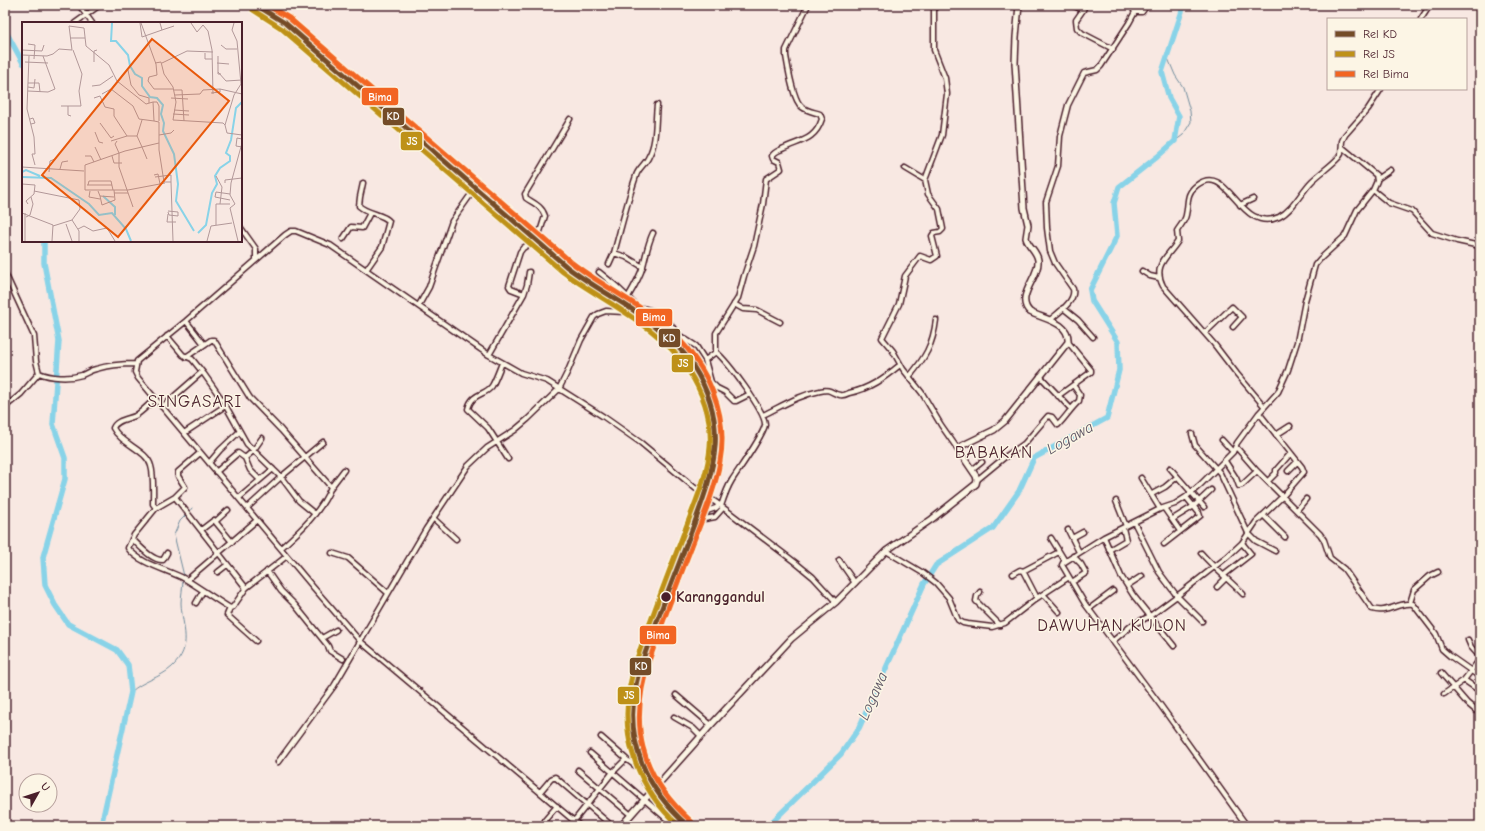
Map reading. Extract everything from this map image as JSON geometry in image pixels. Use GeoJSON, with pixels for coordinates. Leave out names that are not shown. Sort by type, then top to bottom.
{"type":"FeatureCollection","features":[{"type":"Feature","properties":{"kind":"main road"},"geometry":{"type":"LineString","coordinates":[[621,826],[711,724],[787,643],[809,622],[836,602],[886,552],[932,519],[976,484],[977,480],[972,470],[957,448],[1001,425],[1068,342],[1068,335],[1064,329],[1050,320],[1030,312],[1024,302],[1037,269],[1038,260],[1026,238],[1028,225],[1024,208],[1015,63],[1019,5]]}},
{"type":"Feature","properties":{"kind":"street"},"geometry":{"type":"LineString","coordinates":[[79,5],[91,22]]}},
{"type":"Feature","properties":{"kind":"street"},"geometry":{"type":"LineString","coordinates":[[77,22],[100,5]]}},
{"type":"Feature","properties":{"kind":"street"},"geometry":{"type":"LineString","coordinates":[[668,604],[692,545],[699,520],[715,517],[731,481],[764,426],[763,415],[750,394],[727,363],[716,352],[716,333],[738,298],[754,246],[763,204],[766,179],[781,169],[780,162],[773,159],[772,156],[784,148],[809,138],[817,130],[822,118],[820,114],[807,110],[799,104],[795,94],[786,56],[786,50],[808,5]]}},
{"type":"Feature","properties":{"kind":"street"},"geometry":{"type":"LineString","coordinates":[[934,5],[934,50],[944,72],[947,94],[942,135],[925,180],[928,194],[939,209],[943,229],[932,236],[938,256],[931,260],[920,256],[905,276],[899,304],[883,337],[883,341],[893,351],[900,365],[922,393],[957,448]]}},
{"type":"Feature","properties":{"kind":"street"},"geometry":{"type":"LineString","coordinates":[[1072,5],[1083,10]]}},
{"type":"Feature","properties":{"kind":"street"},"geometry":{"type":"LineString","coordinates":[[1085,5],[1076,20],[1077,28],[1082,33],[1113,49]]}},
{"type":"Feature","properties":{"kind":"street"},"geometry":{"type":"LineString","coordinates":[[1131,5],[1135,12]]}},
{"type":"Feature","properties":{"kind":"street"},"geometry":{"type":"LineString","coordinates":[[1135,12],[1142,12],[1147,5]]}},
{"type":"Feature","properties":{"kind":"street"},"geometry":{"type":"LineString","coordinates":[[1422,18],[1430,5]]}},
{"type":"Feature","properties":{"kind":"street"},"geometry":{"type":"LineString","coordinates":[[1050,320],[1072,298],[1074,292],[1055,263],[1050,251],[1046,210],[1047,197],[1056,172],[1060,136],[1070,99],[1084,73],[1099,69],[1135,12]]}},
{"type":"Feature","properties":{"kind":"street"},"geometry":{"type":"LineString","coordinates":[[1264,406],[1205,333],[1167,291],[1159,278],[1158,273],[1162,261],[1178,241],[1177,230],[1186,218],[1188,196],[1196,185],[1204,181],[1215,181],[1224,186],[1240,205],[1252,216],[1260,219],[1270,219],[1284,214],[1313,180],[1341,154],[1342,141],[1368,109],[1380,90]]}},
{"type":"Feature","properties":{"kind":"street"},"geometry":{"type":"LineString","coordinates":[[609,264],[614,254],[626,206],[637,173],[646,163],[651,153],[654,137],[656,105]]}},
{"type":"Feature","properties":{"kind":"street"},"geometry":{"type":"LineString","coordinates":[[540,235],[545,216],[541,209],[525,197],[525,194],[570,119]]}},
{"type":"Feature","properties":{"kind":"street"},"geometry":{"type":"LineString","coordinates":[[1342,147],[1372,171],[1377,179]]}},
{"type":"Feature","properties":{"kind":"street"},"geometry":{"type":"LineString","coordinates":[[905,168],[925,180]]}},
{"type":"Feature","properties":{"kind":"street"},"geometry":{"type":"LineString","coordinates":[[1247,826],[1089,609],[1062,566],[1065,561],[1104,537],[1192,493],[1233,452],[1259,412],[1278,392],[1291,362],[1315,265],[1345,236],[1357,210],[1373,190],[1377,179],[1390,170]]}},
{"type":"Feature","properties":{"kind":"street"},"geometry":{"type":"LineString","coordinates":[[363,183],[359,204],[361,208],[370,213],[386,218],[389,221],[382,247],[366,270]]}},
{"type":"Feature","properties":{"kind":"street"},"geometry":{"type":"LineString","coordinates":[[1373,190],[1389,203],[1412,211],[1432,233],[1456,241],[1480,246]]}},
{"type":"Feature","properties":{"kind":"street"},"geometry":{"type":"LineString","coordinates":[[419,305],[429,288],[452,221],[469,197]]}},
{"type":"Feature","properties":{"kind":"street"},"geometry":{"type":"LineString","coordinates":[[1240,205],[1253,199]]}},
{"type":"Feature","properties":{"kind":"street"},"geometry":{"type":"LineString","coordinates":[[343,240],[351,227],[362,228],[370,213]]}},
{"type":"Feature","properties":{"kind":"street"},"geometry":{"type":"LineString","coordinates":[[242,229],[256,249],[256,259]]}},
{"type":"Feature","properties":{"kind":"street"},"geometry":{"type":"LineString","coordinates":[[580,826],[360,642],[155,399],[136,375],[137,361],[186,321],[256,259],[289,232],[294,230],[326,243],[489,354],[521,373],[542,379],[604,417],[642,443],[695,488],[809,573],[836,602]]}},
{"type":"Feature","properties":{"kind":"street"},"geometry":{"type":"LineString","coordinates":[[628,297],[643,267],[648,244],[653,233]]}},
{"type":"Feature","properties":{"kind":"street"},"geometry":{"type":"LineString","coordinates":[[524,294],[511,289],[509,286],[522,250],[534,241]]}},
{"type":"Feature","properties":{"kind":"street"},"geometry":{"type":"LineString","coordinates":[[614,254],[626,256],[643,267]]}},
{"type":"Feature","properties":{"kind":"street"},"geometry":{"type":"LineString","coordinates":[[1142,271],[1150,276],[1159,278]]}},
{"type":"Feature","properties":{"kind":"street"},"geometry":{"type":"LineString","coordinates":[[489,354],[524,294],[529,272]]}},
{"type":"Feature","properties":{"kind":"street"},"geometry":{"type":"LineString","coordinates":[[599,272],[641,309],[664,314],[677,334],[696,346],[705,360],[711,382],[717,388],[725,392],[734,401],[750,394]]}},
{"type":"Feature","properties":{"kind":"street"},"geometry":{"type":"LineString","coordinates":[[5,273],[34,336],[36,361],[39,373]]}},
{"type":"Feature","properties":{"kind":"street"},"geometry":{"type":"LineString","coordinates":[[734,304],[743,309],[757,310],[780,322]]}},
{"type":"Feature","properties":{"kind":"street"},"geometry":{"type":"LineString","coordinates":[[1205,333],[1232,307],[1242,317],[1233,327]]}},
{"type":"Feature","properties":{"kind":"street"},"geometry":{"type":"LineString","coordinates":[[1063,308],[1078,320],[1093,337]]}},
{"type":"Feature","properties":{"kind":"street"},"geometry":{"type":"LineString","coordinates":[[278,762],[330,692],[433,518],[468,466],[476,457],[528,420],[559,389],[581,340],[594,317],[606,311],[624,312]]}},
{"type":"Feature","properties":{"kind":"street"},"geometry":{"type":"LineString","coordinates":[[909,377],[928,352],[934,335],[936,320]]}},
{"type":"Feature","properties":{"kind":"street"},"geometry":{"type":"LineString","coordinates":[[186,321],[204,344]]}},
{"type":"Feature","properties":{"kind":"street"},"geometry":{"type":"LineString","coordinates":[[166,336],[179,351],[186,357],[192,359],[202,372],[225,406],[247,444],[281,477],[299,501],[315,514]]}},
{"type":"Feature","properties":{"kind":"street"},"geometry":{"type":"LineString","coordinates":[[186,357],[204,344],[214,340],[250,398],[281,430],[331,487]]}},
{"type":"Feature","properties":{"kind":"street"},"geometry":{"type":"LineString","coordinates":[[1058,396],[1091,372],[1091,370],[1068,342]]}},
{"type":"Feature","properties":{"kind":"street"},"geometry":{"type":"LineString","coordinates":[[705,360],[716,352]]}},
{"type":"Feature","properties":{"kind":"street"},"geometry":{"type":"LineString","coordinates":[[502,362],[491,387],[485,393],[480,393],[476,397],[468,408],[468,411],[485,425],[508,459]]}},
{"type":"Feature","properties":{"kind":"street"},"geometry":{"type":"LineString","coordinates":[[39,373],[49,376],[79,376],[94,369],[136,364]]}},
{"type":"Feature","properties":{"kind":"street"},"geometry":{"type":"LineString","coordinates":[[763,415],[799,397],[821,390],[828,390],[840,395],[857,392],[883,379],[900,365]]}},
{"type":"Feature","properties":{"kind":"street"},"geometry":{"type":"LineString","coordinates":[[162,407],[202,372]]}},
{"type":"Feature","properties":{"kind":"street"},"geometry":{"type":"LineString","coordinates":[[5,407],[21,394],[39,373]]}},
{"type":"Feature","properties":{"kind":"street"},"geometry":{"type":"LineString","coordinates":[[1040,376],[1070,408]]}},
{"type":"Feature","properties":{"kind":"street"},"geometry":{"type":"LineString","coordinates":[[977,480],[1005,457],[1024,444],[1049,415],[1058,425],[1066,416],[1070,408],[1079,401],[1080,396],[1073,385]]}},
{"type":"Feature","properties":{"kind":"street"},"geometry":{"type":"LineString","coordinates":[[155,399],[142,411],[134,416],[118,422],[113,428],[118,436],[144,456],[151,464],[153,504],[156,508]]}},
{"type":"Feature","properties":{"kind":"street"},"geometry":{"type":"LineString","coordinates":[[184,433],[225,406]]}},
{"type":"Feature","properties":{"kind":"street"},"geometry":{"type":"LineString","coordinates":[[1113,641],[1132,626],[1150,616],[1177,596],[1242,544],[1248,533],[1263,515],[1283,496],[1304,472],[1259,412]]}},
{"type":"Feature","properties":{"kind":"street"},"geometry":{"type":"LineString","coordinates":[[1276,435],[1290,426]]}},
{"type":"Feature","properties":{"kind":"street"},"geometry":{"type":"LineString","coordinates":[[209,463],[239,432]]}},
{"type":"Feature","properties":{"kind":"street"},"geometry":{"type":"LineString","coordinates":[[1192,434],[1195,445],[1217,469],[1248,533],[1256,541],[1275,551]]}},
{"type":"Feature","properties":{"kind":"street"},"geometry":{"type":"LineString","coordinates":[[245,458],[253,451],[262,438]]}},
{"type":"Feature","properties":{"kind":"street"},"geometry":{"type":"LineString","coordinates":[[1222,440],[1233,452]]}},
{"type":"Feature","properties":{"kind":"street"},"geometry":{"type":"LineString","coordinates":[[247,508],[323,442]]}},
{"type":"Feature","properties":{"kind":"street"},"geometry":{"type":"LineString","coordinates":[[1236,447],[1257,472],[1268,481],[1320,534],[1324,540],[1330,558],[1344,570],[1372,609],[1383,611],[1401,604],[1410,603],[1416,606],[1435,631],[1442,648],[1450,656],[1480,677]]}},
{"type":"Feature","properties":{"kind":"street"},"geometry":{"type":"LineString","coordinates":[[200,453],[178,472],[178,476],[185,487],[175,497],[156,508],[132,539],[128,548],[148,563],[184,579],[230,608]]}},
{"type":"Feature","properties":{"kind":"street"},"geometry":{"type":"LineString","coordinates":[[216,472],[238,453],[245,458],[250,470],[260,480]]}},
{"type":"Feature","properties":{"kind":"street"},"geometry":{"type":"LineString","coordinates":[[1268,481],[1291,453]]}},
{"type":"Feature","properties":{"kind":"street"},"geometry":{"type":"LineString","coordinates":[[1225,461],[1236,478],[1239,486],[1257,472]]}},
{"type":"Feature","properties":{"kind":"street"},"geometry":{"type":"LineString","coordinates":[[972,470],[982,462]]}},
{"type":"Feature","properties":{"kind":"street"},"geometry":{"type":"LineString","coordinates":[[1288,471],[1297,462]]}},
{"type":"Feature","properties":{"kind":"street"},"geometry":{"type":"LineString","coordinates":[[1170,468],[1204,507]]}},
{"type":"Feature","properties":{"kind":"street"},"geometry":{"type":"LineString","coordinates":[[239,498],[273,470]]}},
{"type":"Feature","properties":{"kind":"street"},"geometry":{"type":"LineString","coordinates":[[281,548],[305,526],[315,514],[331,487],[344,470]]}},
{"type":"Feature","properties":{"kind":"street"},"geometry":{"type":"LineString","coordinates":[[1152,494],[1177,477]]}},
{"type":"Feature","properties":{"kind":"street"},"geometry":{"type":"LineString","coordinates":[[1141,478],[1162,509],[1173,519],[1180,531]]}},
{"type":"Feature","properties":{"kind":"street"},"geometry":{"type":"LineString","coordinates":[[1173,519],[1194,506],[1211,490]]}},
{"type":"Feature","properties":{"kind":"street"},"geometry":{"type":"LineString","coordinates":[[175,497],[246,588]]}},
{"type":"Feature","properties":{"kind":"street"},"geometry":{"type":"LineString","coordinates":[[1164,544],[1200,516],[1186,497]]}},
{"type":"Feature","properties":{"kind":"street"},"geometry":{"type":"LineString","coordinates":[[1297,510],[1306,499]]}},
{"type":"Feature","properties":{"kind":"street"},"geometry":{"type":"LineString","coordinates":[[1109,550],[1126,540],[1125,527],[1116,501]]}},
{"type":"Feature","properties":{"kind":"street"},"geometry":{"type":"LineString","coordinates":[[704,518],[708,511],[721,506]]}},
{"type":"Feature","properties":{"kind":"street"},"geometry":{"type":"LineString","coordinates":[[201,530],[213,520],[216,521],[228,510]]}},
{"type":"Feature","properties":{"kind":"street"},"geometry":{"type":"LineString","coordinates":[[1263,515],[1285,536]]}},
{"type":"Feature","properties":{"kind":"street"},"geometry":{"type":"LineString","coordinates":[[433,518],[456,538]]}},
{"type":"Feature","properties":{"kind":"street"},"geometry":{"type":"LineString","coordinates":[[184,579],[258,520]]}},
{"type":"Feature","properties":{"kind":"street"},"geometry":{"type":"LineString","coordinates":[[216,521],[232,542]]}},
{"type":"Feature","properties":{"kind":"street"},"geometry":{"type":"LineString","coordinates":[[1134,522],[1159,572],[1177,596],[1202,621]]}},
{"type":"Feature","properties":{"kind":"street"},"geometry":{"type":"LineString","coordinates":[[1068,530],[1079,552]]}},
{"type":"Feature","properties":{"kind":"street"},"geometry":{"type":"LineString","coordinates":[[1072,538],[1083,532]]}},
{"type":"Feature","properties":{"kind":"street"},"geometry":{"type":"LineString","coordinates":[[1104,537],[1118,571],[1133,595],[1174,646]]}},
{"type":"Feature","properties":{"kind":"street"},"geometry":{"type":"LineString","coordinates":[[1051,538],[1058,552],[1065,561]]}},
{"type":"Feature","properties":{"kind":"street"},"geometry":{"type":"LineString","coordinates":[[132,539],[160,560],[163,560],[167,553]]}},
{"type":"Feature","properties":{"kind":"street"},"geometry":{"type":"LineString","coordinates":[[1217,587],[1225,577],[1251,554],[1242,544]]}},
{"type":"Feature","properties":{"kind":"street"},"geometry":{"type":"LineString","coordinates":[[886,552],[923,573],[936,583],[949,598],[960,622],[968,624],[989,626],[1000,625],[1069,576]]}},
{"type":"Feature","properties":{"kind":"street"},"geometry":{"type":"LineString","coordinates":[[1013,574],[1020,570],[1023,571],[1058,552]]}},
{"type":"Feature","properties":{"kind":"street"},"geometry":{"type":"LineString","coordinates":[[1201,552],[1214,567],[1243,594]]}},
{"type":"Feature","properties":{"kind":"street"},"geometry":{"type":"LineString","coordinates":[[332,553],[348,558],[388,593]]}},
{"type":"Feature","properties":{"kind":"street"},"geometry":{"type":"LineString","coordinates":[[256,641],[227,615],[230,608],[234,607],[246,588],[287,556]]}},
{"type":"Feature","properties":{"kind":"street"},"geometry":{"type":"LineString","coordinates":[[1072,582],[1086,573],[1081,564],[1073,556]]}},
{"type":"Feature","properties":{"kind":"street"},"geometry":{"type":"LineString","coordinates":[[840,560],[855,583]]}},
{"type":"Feature","properties":{"kind":"street"},"geometry":{"type":"LineString","coordinates":[[218,572],[228,565]]}},
{"type":"Feature","properties":{"kind":"street"},"geometry":{"type":"LineString","coordinates":[[267,571],[281,591],[295,605],[322,638],[329,647],[330,651],[343,660]]}},
{"type":"Feature","properties":{"kind":"street"},"geometry":{"type":"LineString","coordinates":[[1023,571],[1037,598]]}},
{"type":"Feature","properties":{"kind":"street"},"geometry":{"type":"LineString","coordinates":[[1410,603],[1414,590],[1430,576],[1438,572]]}},
{"type":"Feature","properties":{"kind":"street"},"geometry":{"type":"LineString","coordinates":[[1128,585],[1142,576]]}},
{"type":"Feature","properties":{"kind":"street"},"geometry":{"type":"LineString","coordinates":[[196,603],[203,591]]}},
{"type":"Feature","properties":{"kind":"street"},"geometry":{"type":"LineString","coordinates":[[980,592],[976,601],[1000,625]]}},
{"type":"Feature","properties":{"kind":"street"},"geometry":{"type":"LineString","coordinates":[[1089,609],[1114,592]]}},
{"type":"Feature","properties":{"kind":"street"},"geometry":{"type":"LineString","coordinates":[[1043,594],[1059,612]]}},
{"type":"Feature","properties":{"kind":"street"},"geometry":{"type":"LineString","coordinates":[[322,638],[336,630]]}},
{"type":"Feature","properties":{"kind":"street"},"geometry":{"type":"LineString","coordinates":[[1444,694],[1464,680],[1480,658],[1471,647],[1468,640]]}},
{"type":"Feature","properties":{"kind":"street"},"geometry":{"type":"LineString","coordinates":[[1441,673],[1467,704],[1479,710]]}},
{"type":"Feature","properties":{"kind":"street"},"geometry":{"type":"LineString","coordinates":[[1464,680],[1480,691]]}},
{"type":"Feature","properties":{"kind":"street"},"geometry":{"type":"LineString","coordinates":[[676,695],[711,724]]}},
{"type":"Feature","properties":{"kind":"street"},"geometry":{"type":"LineString","coordinates":[[674,717],[702,736]]}},
{"type":"Feature","properties":{"kind":"street"},"geometry":{"type":"LineString","coordinates":[[5,721],[5,728]]}},
{"type":"Feature","properties":{"kind":"street"},"geometry":{"type":"LineString","coordinates":[[601,737],[638,768],[644,783]]}},
{"type":"Feature","properties":{"kind":"street"},"geometry":{"type":"LineString","coordinates":[[590,753],[675,826]]}},
{"type":"Feature","properties":{"kind":"street"},"geometry":{"type":"LineString","coordinates":[[574,821],[613,772],[626,759]]}},
{"type":"Feature","properties":{"kind":"street"},"geometry":{"type":"LineString","coordinates":[[578,770],[631,815]]}},
{"type":"Feature","properties":{"kind":"street"},"geometry":{"type":"LineString","coordinates":[[540,792],[555,776],[612,826]]}},
{"type":"Feature","properties":{"kind":"street"},"geometry":{"type":"LineString","coordinates":[[548,826],[545,823],[545,820],[557,806]]}},
{"type":"Feature","properties":{"kind":"waterway","name":"Logawa"},"geometry":{"type":"LineString","coordinates":[[768,826],[841,754],[859,728],[924,584],[936,565],[993,528],[1019,491],[1034,458],[1107,418],[1119,370],[1118,342],[1092,301],[1090,290],[1117,236],[1114,203],[1119,187],[1175,141],[1179,116],[1169,98],[1162,72],[1184,5]]}},
{"type":"Feature","properties":{"kind":"waterway"},"geometry":{"type":"LineString","coordinates":[[5,30],[22,61]]}},
{"type":"Feature","properties":{"kind":"waterway"},"geometry":{"type":"LineString","coordinates":[[1167,56],[1175,75],[1183,87],[1190,111],[1191,122],[1183,135],[1175,141]]}},
{"type":"Feature","properties":{"kind":"waterway"},"geometry":{"type":"LineString","coordinates":[[44,242],[44,263],[59,341],[53,424],[65,458],[65,479],[43,557],[45,585],[55,605],[68,624],[117,650],[128,665],[131,692],[101,826]]}},
{"type":"Feature","properties":{"kind":"waterway"},"geometry":{"type":"LineString","coordinates":[[189,512],[192,508]]}},
{"type":"Feature","properties":{"kind":"waterway"},"geometry":{"type":"LineString","coordinates":[[184,576],[174,535],[180,521],[187,514]]}},
{"type":"Feature","properties":{"kind":"waterway"},"geometry":{"type":"LineString","coordinates":[[131,692],[140,685],[167,671],[179,659],[183,652],[185,644],[181,603],[183,579]]}},
{"type":"Feature","properties":{"kind":"rail line","name":"KD"},"geometry":{"type":"LineString","coordinates":[[256,5],[285,23],[567,267],[583,279],[635,311],[667,336],[681,350],[693,366],[705,387],[712,407],[715,427],[715,446],[712,465],[701,506],[644,657],[636,685],[633,706],[633,725],[636,744],[642,763],[660,796],[673,812],[688,826]]}},
{"type":"Feature","properties":{"kind":"rail line","name":"Bima"},"geometry":{"type":"LineString","coordinates":[[267,5],[289,18],[571,262],[649,314],[673,333],[696,360],[705,375],[713,391],[721,425],[722,443],[718,472],[708,505],[650,658],[643,682],[640,705],[640,727],[643,747],[650,767],[660,786],[674,804],[692,822]]}},
{"type":"Feature","properties":{"kind":"rail line","name":"JS"},"geometry":{"type":"LineString","coordinates":[[253,10],[281,28],[563,272],[647,327],[676,354],[688,370],[698,388],[710,427],[709,457],[705,476],[638,654],[630,685],[627,705],[627,724],[635,762],[643,780],[653,796],[665,812],[679,826]]}},
{"type":"Feature","properties":{"kind":"place","name":"Karanggandul"},"geometry":{"type":"Point","coordinates":[666,597]}},
{"type":"Feature","properties":{"kind":"district","name":"SINGASARI"},"geometry":{"type":"Point","coordinates":[195,401]}},
{"type":"Feature","properties":{"kind":"district","name":"BABAKAN"},"geometry":{"type":"Point","coordinates":[994,452]}},
{"type":"Feature","properties":{"kind":"district","name":"DAWUHAN KULON"},"geometry":{"type":"Point","coordinates":[1112,625]}}]}
